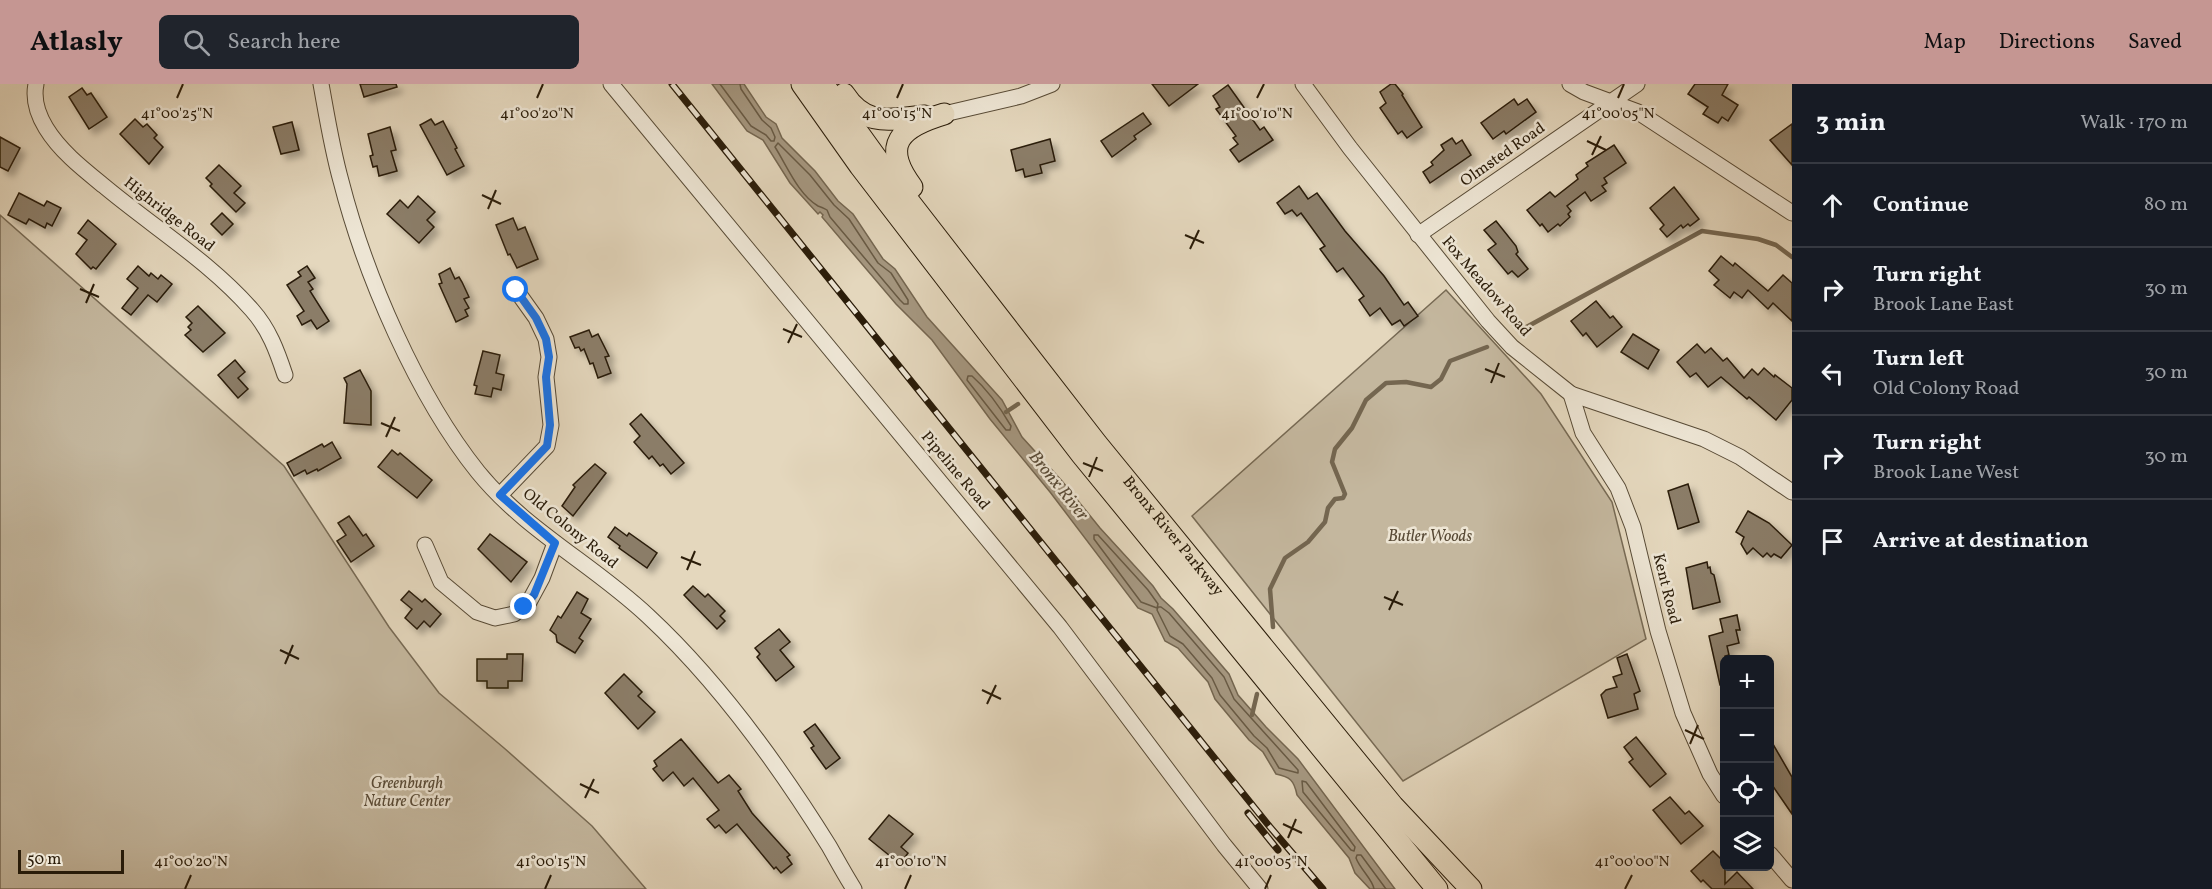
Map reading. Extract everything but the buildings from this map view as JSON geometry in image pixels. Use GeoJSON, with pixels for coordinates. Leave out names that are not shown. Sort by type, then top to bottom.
{"type":"FeatureCollection","features":[{"type":"Feature","properties":{"kind":"highway","name":"Bronx River Parkway"},"geometry":{"type":"LineString","coordinates":[[802,84],[865,173],[1082,455],[1437,889]]}},
{"type":"Feature","properties":{"kind":"highway","name":"Bronx River Parkway"},"geometry":{"type":"LineString","coordinates":[[823,84],[890,177],[1096,444],[1410,826],[1471,889]]}},
{"type":"Feature","properties":{"kind":"highway"},"geometry":{"type":"LineString","coordinates":[[837,84],[857,111],[871,118],[891,119],[944,114]]}},
{"type":"Feature","properties":{"kind":"highway"},"geometry":{"type":"LineString","coordinates":[[944,114],[919,122],[909,128],[900,138],[897,155],[900,169],[934,218],[967,277]]}},
{"type":"Feature","properties":{"kind":"street","name":"Highridge Road"},"geometry":{"type":"LineString","coordinates":[[36,84],[38,112],[57,143],[94,178],[201,263],[252,309],[270,335],[285,375]]}},
{"type":"Feature","properties":{"kind":"street","name":"Old Colony Road"},"geometry":{"type":"LineString","coordinates":[[321,84],[334,154],[352,219],[395,330],[442,420],[477,470],[500,495],[555,543],[627,597],[675,642],[704,675],[779,771],[829,846],[854,889]]}},
{"type":"Feature","properties":{"kind":"street","name":"Pipeline Road"},"geometry":{"type":"LineString","coordinates":[[611,84],[1060,627],[1260,889]]}},
{"type":"Feature","properties":{"kind":"street"},"geometry":{"type":"LineString","coordinates":[[944,114],[1019,90],[1052,84]]}},
{"type":"Feature","properties":{"kind":"street","name":"Fox Meadow Road"},"geometry":{"type":"LineString","coordinates":[[1303,84],[1418,235],[1488,321],[1512,346],[1571,394],[1704,439],[1740,457],[1792,492]]}},
{"type":"Feature","properties":{"kind":"street"},"geometry":{"type":"LineString","coordinates":[[1570,84],[1584,92],[1638,112],[1792,213]]}},
{"type":"Feature","properties":{"kind":"street","name":"Olmsted Road"},"geometry":{"type":"LineString","coordinates":[[1418,235],[1637,84]]}},
{"type":"Feature","properties":{"kind":"street"},"geometry":{"type":"LineString","coordinates":[[500,495],[547,446],[550,425],[546,377],[549,357],[546,339],[536,318],[516,290]]}},
{"type":"Feature","properties":{"kind":"street","name":"Kent Road"},"geometry":{"type":"LineString","coordinates":[[1571,394],[1583,433],[1618,488],[1633,527],[1658,631],[1683,713],[1710,774],[1720,788]]}},
{"type":"Feature","properties":{"kind":"street"},"geometry":{"type":"LineString","coordinates":[[425,545],[441,582],[477,612],[495,618],[514,614],[529,602],[542,578],[555,543]]}},
{"type":"Feature","properties":{"kind":"street"},"geometry":{"type":"LineString","coordinates":[[1774,859],[1792,880]]}},
{"type":"Feature","properties":{"kind":"green space","name":"Greenburgh Nature Center"},"geometry":{"type":"Polygon","coordinates":[[[0,215],[284,466],[389,627],[439,693],[592,826],[646,889],[0,889],[0,215]]]}},
{"type":"Feature","properties":{"kind":"green space","name":"Butler Woods"},"geometry":{"type":"Polygon","coordinates":[[[1446,290],[1541,394],[1612,502],[1646,639],[1403,781],[1192,516],[1446,290]]]}},
{"type":"Feature","properties":{"kind":"water","name":"Bronx River"},"geometry":{"type":"Polygon","coordinates":[[[712,84],[744,84],[766,117],[776,124],[782,138],[815,171],[838,201],[853,214],[883,259],[895,269],[927,317],[1002,400],[1022,437],[1229,674],[1238,695],[1298,759],[1395,889],[1370,889],[1355,873],[1349,858],[1297,795],[1293,783],[1285,776],[1276,774],[1263,752],[1249,740],[1215,699],[1208,682],[1178,648],[1165,641],[1152,614],[1138,608],[1050,492],[990,419],[932,340],[896,304],[822,217],[823,215],[820,212],[818,214],[790,183],[763,140],[747,131],[712,84]]]}},
{"type":"Feature","properties":{"kind":"waterway"},"geometry":{"type":"LineString","coordinates":[[1521,330],[1702,231],[1758,239],[1776,245],[1792,257]]}},
{"type":"Feature","properties":{"kind":"waterway"},"geometry":{"type":"LineString","coordinates":[[1273,627],[1270,589],[1285,558],[1308,542],[1325,522],[1328,508],[1335,499],[1343,498],[1345,494],[1332,462],[1335,449],[1352,428],[1366,400],[1386,383],[1406,382],[1431,387],[1441,379],[1450,361],[1487,347]]}},
{"type":"Feature","properties":{"kind":"waterway"},"geometry":{"type":"LineString","coordinates":[[1006,412],[1018,404]]}},
{"type":"Feature","properties":{"kind":"waterway"},"geometry":{"type":"LineString","coordinates":[[1252,715],[1257,694]]}},
{"type":"Feature","properties":{"kind":"railway"},"geometry":{"type":"LineString","coordinates":[[672,84],[1270,827],[1323,889]]}},
{"type":"Feature","properties":{"kind":"railway"},"geometry":{"type":"LineString","coordinates":[[1248,813],[1278,850]]}},
{"type":"Feature","properties":{"kind":"route"},"geometry":{"type":"LineString","coordinates":[[516,290],[536,318],[546,339],[549,357],[546,377],[550,425],[547,446],[500,495],[555,543],[534,595],[524,607]]}}]}
